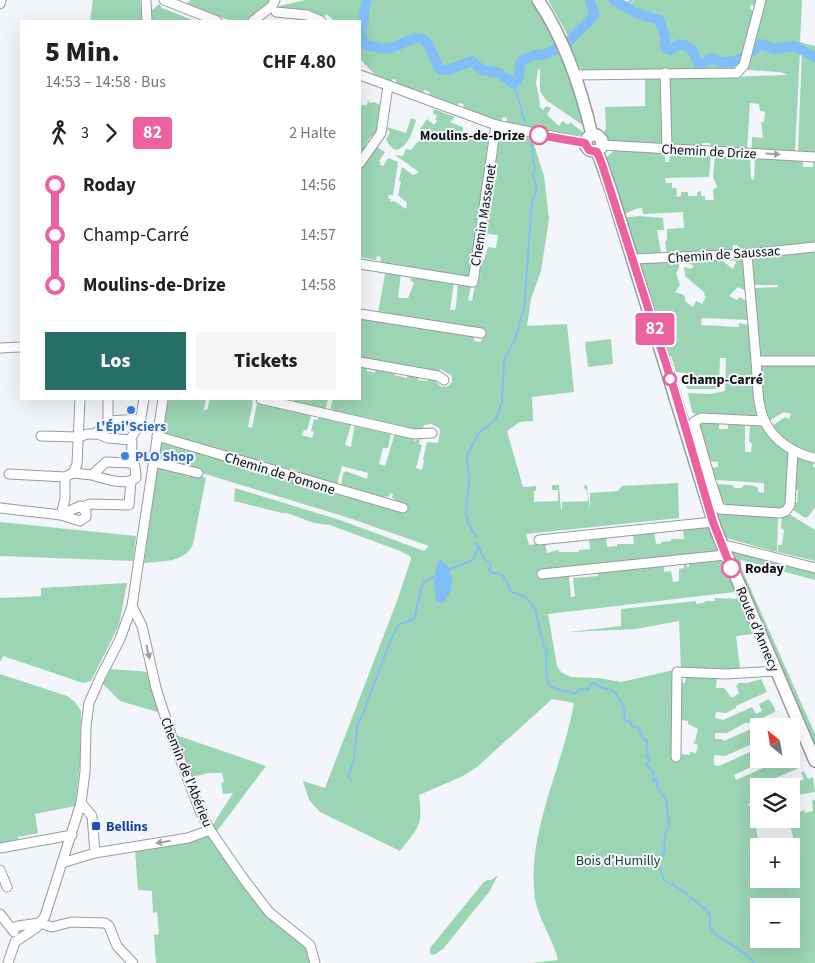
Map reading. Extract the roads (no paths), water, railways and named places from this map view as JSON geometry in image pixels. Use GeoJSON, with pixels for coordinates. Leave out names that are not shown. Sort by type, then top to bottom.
{"type":"FeatureCollection","features":[{"type":"Feature","properties":{"kind":"main road"},"geometry":{"type":"LineString","coordinates":[[538,0],[566,52],[575,75],[588,139],[600,137],[600,148]]}},
{"type":"Feature","properties":{"kind":"main road","name":"Route d'Annecy"},"geometry":{"type":"LineString","coordinates":[[600,148],[605,170],[713,522],[815,762]]}},
{"type":"Feature","properties":{"kind":"street"},"geometry":{"type":"LineString","coordinates":[[0,4],[1,0]]}},
{"type":"Feature","properties":{"kind":"street"},"geometry":{"type":"LineString","coordinates":[[146,0],[147,20]]}},
{"type":"Feature","properties":{"kind":"street"},"geometry":{"type":"LineString","coordinates":[[164,0],[184,4],[215,20]]}},
{"type":"Feature","properties":{"kind":"street"},"geometry":{"type":"LineString","coordinates":[[254,20],[272,6],[275,0]]}},
{"type":"Feature","properties":{"kind":"street"},"geometry":{"type":"LineString","coordinates":[[575,75],[735,73],[743,68],[760,0]]}},
{"type":"Feature","properties":{"kind":"street"},"geometry":{"type":"LineString","coordinates":[[276,12],[307,15],[319,20]]}},
{"type":"Feature","properties":{"kind":"street"},"geometry":{"type":"LineString","coordinates":[[665,73],[667,149]]}},
{"type":"Feature","properties":{"kind":"street"},"geometry":{"type":"LineString","coordinates":[[361,75],[496,125],[588,139]]}},
{"type":"Feature","properties":{"kind":"street"},"geometry":{"type":"LineString","coordinates":[[361,162],[381,133],[388,86]]}},
{"type":"Feature","properties":{"kind":"street","name":"Chemin Massenet"},"geometry":{"type":"LineString","coordinates":[[361,264],[473,282],[496,125]]}},
{"type":"Feature","properties":{"kind":"street","name":"Chemin de Drize"},"geometry":{"type":"LineString","coordinates":[[600,148],[667,149],[815,157]]}},
{"type":"Feature","properties":{"kind":"street","name":"Chemin de Saussac"},"geometry":{"type":"LineString","coordinates":[[633,260],[747,254],[815,247]]}},
{"type":"Feature","properties":{"kind":"street"},"geometry":{"type":"LineString","coordinates":[[747,254],[758,396],[765,421],[773,433],[793,451],[815,458]]}},
{"type":"Feature","properties":{"kind":"street"},"geometry":{"type":"LineString","coordinates":[[361,314],[481,333]]}},
{"type":"Feature","properties":{"kind":"street"},"geometry":{"type":"LineString","coordinates":[[0,348],[20,347]]}},
{"type":"Feature","properties":{"kind":"street"},"geometry":{"type":"LineString","coordinates":[[756,362],[815,361]]}},
{"type":"Feature","properties":{"kind":"street"},"geometry":{"type":"LineString","coordinates":[[361,362],[438,376],[444,380]]}},
{"type":"Feature","properties":{"kind":"street"},"geometry":{"type":"LineString","coordinates":[[61,516],[69,475],[77,464],[80,400]]}},
{"type":"Feature","properties":{"kind":"street"},"geometry":{"type":"LineString","coordinates":[[108,400],[108,421]]}},
{"type":"Feature","properties":{"kind":"street"},"geometry":{"type":"LineString","coordinates":[[131,463],[130,440],[141,419],[144,400]]}},
{"type":"Feature","properties":{"kind":"street"},"geometry":{"type":"LineString","coordinates":[[15,942],[40,923],[45,916],[81,803],[85,777],[86,727],[90,703],[100,678],[120,639],[132,606],[163,400]]}},
{"type":"Feature","properties":{"kind":"street"},"geometry":{"type":"LineString","coordinates":[[266,400],[414,434],[432,434]]}},
{"type":"Feature","properties":{"kind":"street"},"geometry":{"type":"LineString","coordinates":[[765,421],[701,418],[694,422],[720,509],[780,513],[786,511],[790,505],[793,451]]}},
{"type":"Feature","properties":{"kind":"street"},"geometry":{"type":"LineString","coordinates":[[95,434],[108,421],[141,419]]}},
{"type":"Feature","properties":{"kind":"street"},"geometry":{"type":"LineString","coordinates":[[42,436],[78,437],[95,434],[108,438],[130,440]]}},
{"type":"Feature","properties":{"kind":"street","name":"Chemin de Pomone"},"geometry":{"type":"LineString","coordinates":[[158,436],[403,508]]}},
{"type":"Feature","properties":{"kind":"street"},"geometry":{"type":"LineString","coordinates":[[10,474],[92,474],[104,480],[130,482],[136,478],[135,466],[131,463],[106,462],[92,474]]}},
{"type":"Feature","properties":{"kind":"street"},"geometry":{"type":"LineString","coordinates":[[153,462],[198,473]]}},
{"type":"Feature","properties":{"kind":"street"},"geometry":{"type":"LineString","coordinates":[[61,516],[76,506],[83,507],[90,504],[128,505],[130,482]]}},
{"type":"Feature","properties":{"kind":"street"},"geometry":{"type":"LineString","coordinates":[[0,508],[83,520],[86,512],[83,507]]}},
{"type":"Feature","properties":{"kind":"street"},"geometry":{"type":"LineString","coordinates":[[539,540],[713,522]]}},
{"type":"Feature","properties":{"kind":"street"},"geometry":{"type":"LineString","coordinates":[[542,574],[724,551],[729,546],[815,568]]}},
{"type":"Feature","properties":{"kind":"street","name":"Chemin de l'Abérieu"},"geometry":{"type":"LineString","coordinates":[[132,606],[142,626],[156,688],[171,735],[200,811],[210,830],[269,912],[310,945],[315,963]]}},
{"type":"Feature","properties":{"kind":"street"},"geometry":{"type":"LineString","coordinates":[[676,757],[677,672],[708,674],[776,670]]}},
{"type":"Feature","properties":{"kind":"street"},"geometry":{"type":"LineString","coordinates":[[81,803],[92,816],[95,853]]}},
{"type":"Feature","properties":{"kind":"street"},"geometry":{"type":"LineString","coordinates":[[62,863],[95,853],[188,838],[210,830]]}},
{"type":"Feature","properties":{"kind":"street"},"geometry":{"type":"LineString","coordinates":[[0,848],[72,835]]}},
{"type":"Feature","properties":{"kind":"street"},"geometry":{"type":"LineString","coordinates":[[0,870],[6,887]]}},
{"type":"Feature","properties":{"kind":"street"},"geometry":{"type":"LineString","coordinates":[[0,914],[13,928],[15,942],[8,963]]}},
{"type":"Feature","properties":{"kind":"street"},"geometry":{"type":"LineString","coordinates":[[13,928],[40,923],[52,927],[71,922],[105,923],[117,946],[134,963]]}},
{"type":"Feature","properties":{"kind":"water"},"geometry":{"type":"Polygon","coordinates":[[[441,560],[449,569],[452,581],[449,593],[442,604],[436,600],[434,583],[437,562],[441,560]]]}},
{"type":"Feature","properties":{"kind":"waterway"},"geometry":{"type":"LineString","coordinates":[[367,0],[361,31],[366,45],[387,48],[395,47],[409,40],[422,39],[428,45],[441,70],[448,70],[472,61],[482,70],[499,73],[514,84],[518,80],[521,61],[557,49],[569,41],[592,18],[594,15],[590,0]]}},
{"type":"Feature","properties":{"kind":"waterway"},"geometry":{"type":"LineString","coordinates":[[614,0],[636,13],[659,20],[665,36],[665,48],[671,50],[679,44],[684,45],[691,49],[700,65],[712,58],[725,62],[738,60],[761,44],[774,49],[794,46],[815,57]]}},
{"type":"Feature","properties":{"kind":"waterway"},"geometry":{"type":"LineString","coordinates":[[625,5],[632,0]]}},
{"type":"Feature","properties":{"kind":"waterway"},"geometry":{"type":"LineString","coordinates":[[514,84],[525,122]]}},
{"type":"Feature","properties":{"kind":"waterway"},"geometry":{"type":"LineString","coordinates":[[476,537],[468,523],[466,514],[469,478],[467,455],[479,433],[496,419],[502,403],[504,360],[515,339],[524,308],[532,201],[537,190],[533,175],[535,167],[531,142]]}},
{"type":"Feature","properties":{"kind":"waterway"},"geometry":{"type":"LineString","coordinates":[[477,544],[484,558],[491,564],[489,570],[492,573],[500,574],[507,581],[511,592],[524,596],[535,608],[544,648],[547,649],[548,684],[555,689],[574,694],[580,689],[588,690],[590,685],[595,683],[611,690],[617,695],[622,704],[624,720],[631,722],[632,726],[639,728],[643,739],[647,741],[646,749],[648,751],[645,757],[649,758],[650,761],[646,765],[653,772],[654,782],[658,781],[657,787],[667,801],[669,825],[665,835],[664,852],[657,861],[664,880],[704,907],[710,913],[710,929],[744,953],[754,963]]}},
{"type":"Feature","properties":{"kind":"waterway"},"geometry":{"type":"LineString","coordinates":[[448,570],[473,560],[478,548]]}},
{"type":"Feature","properties":{"kind":"waterway"},"geometry":{"type":"LineString","coordinates":[[352,780],[348,777],[354,760],[357,726],[366,708],[366,703],[388,647],[398,625],[414,619],[422,586],[425,581],[435,576]]}},
{"type":"Feature","properties":{"kind":"place","name":"Moulins-de-Drize"},"geometry":{"type":"Point","coordinates":[539,135]}},
{"type":"Feature","properties":{"kind":"place","name":"Champ-Carré"},"geometry":{"type":"Point","coordinates":[670,379]}},
{"type":"Feature","properties":{"kind":"place","name":"L'Épi'Sciers"},"geometry":{"type":"Point","coordinates":[131,410]}},
{"type":"Feature","properties":{"kind":"place","name":"PLO Shop"},"geometry":{"type":"Point","coordinates":[125,456]}},
{"type":"Feature","properties":{"kind":"place","name":"Roday"},"geometry":{"type":"Point","coordinates":[731,568]}},
{"type":"Feature","properties":{"kind":"place","name":"Bellins"},"geometry":{"type":"Point","coordinates":[96,826]}},
{"type":"Feature","properties":{"kind":"park label","name":"Bois d'Humilly"},"geometry":{"type":"Point","coordinates":[618,860]}}]}
